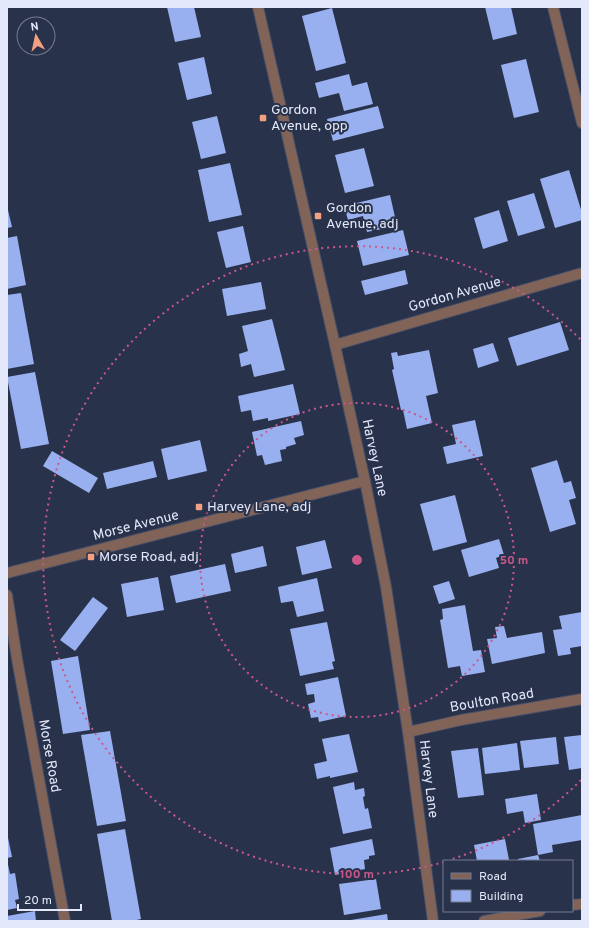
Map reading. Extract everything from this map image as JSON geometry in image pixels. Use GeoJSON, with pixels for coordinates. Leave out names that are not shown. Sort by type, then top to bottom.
{"type":"FeatureCollection","features":[{"type":"Feature","properties":{"kind":"street","name":"Harvey Lane"},"geometry":{"type":"LineString","coordinates":[[258,7],[269,61],[335,345],[365,481],[386,587],[408,732],[433,921]]}},
{"type":"Feature","properties":{"kind":"street"},"geometry":{"type":"LineString","coordinates":[[553,7],[582,123]]}},
{"type":"Feature","properties":{"kind":"street","name":"Gordon Avenue"},"geometry":{"type":"LineString","coordinates":[[335,345],[582,273]]}},
{"type":"Feature","properties":{"kind":"street","name":"Morse Avenue"},"geometry":{"type":"LineString","coordinates":[[7,574],[365,481]]}},
{"type":"Feature","properties":{"kind":"street","name":"Morse Road"},"geometry":{"type":"LineString","coordinates":[[7,595],[17,659],[65,921]]}},
{"type":"Feature","properties":{"kind":"street","name":"Boulton Road"},"geometry":{"type":"LineString","coordinates":[[408,732],[461,720],[582,699]]}},
{"type":"Feature","properties":{"kind":"street"},"geometry":{"type":"LineString","coordinates":[[484,921],[534,912]]}},
{"type":"Feature","properties":{"kind":"building"},"geometry":{"type":"Polygon","coordinates":[[[167,7],[194,7],[201,37],[175,42],[167,7]]]}},
{"type":"Feature","properties":{"kind":"building"},"geometry":{"type":"Polygon","coordinates":[[[485,7],[511,7],[517,34],[493,40],[485,7]]]}},
{"type":"Feature","properties":{"kind":"building"},"geometry":{"type":"Polygon","coordinates":[[[332,8],[346,63],[316,71],[302,16],[332,8]]]}},
{"type":"Feature","properties":{"kind":"building"},"geometry":{"type":"Polygon","coordinates":[[[204,57],[212,94],[187,100],[178,63],[204,57]]]}},
{"type":"Feature","properties":{"kind":"building"},"geometry":{"type":"Polygon","coordinates":[[[526,59],[539,112],[514,118],[501,65],[526,59]]]}},
{"type":"Feature","properties":{"kind":"building"},"geometry":{"type":"Polygon","coordinates":[[[349,74],[352,86],[367,82],[373,104],[344,111],[339,93],[319,98],[315,83],[349,74]]]}},
{"type":"Feature","properties":{"kind":"building"},"geometry":{"type":"Polygon","coordinates":[[[378,106],[384,128],[333,141],[327,119],[378,106]]]}},
{"type":"Feature","properties":{"kind":"building"},"geometry":{"type":"Polygon","coordinates":[[[217,116],[226,153],[201,159],[192,122],[217,116]]]}},
{"type":"Feature","properties":{"kind":"building"},"geometry":{"type":"Polygon","coordinates":[[[364,148],[374,186],[345,193],[335,155],[364,148]]]}},
{"type":"Feature","properties":{"kind":"building"},"geometry":{"type":"Polygon","coordinates":[[[230,163],[242,215],[209,222],[198,170],[230,163]]]}},
{"type":"Feature","properties":{"kind":"building"},"geometry":{"type":"Polygon","coordinates":[[[569,170],[582,213],[582,220],[555,228],[540,179],[569,170]]]}},
{"type":"Feature","properties":{"kind":"building"},"geometry":{"type":"Polygon","coordinates":[[[534,193],[545,228],[518,236],[507,201],[534,193]]]}},
{"type":"Feature","properties":{"kind":"building"},"geometry":{"type":"Polygon","coordinates":[[[390,195],[397,226],[367,232],[363,216],[348,220],[344,206],[390,195]]]}},
{"type":"Feature","properties":{"kind":"building"},"geometry":{"type":"Polygon","coordinates":[[[7,206],[12,227],[7,228],[7,206]]]}},
{"type":"Feature","properties":{"kind":"building"},"geometry":{"type":"Polygon","coordinates":[[[499,210],[508,241],[483,249],[474,218],[499,210]]]}},
{"type":"Feature","properties":{"kind":"building"},"geometry":{"type":"Polygon","coordinates":[[[243,226],[251,262],[226,268],[217,232],[243,226]]]}},
{"type":"Feature","properties":{"kind":"building"},"geometry":{"type":"Polygon","coordinates":[[[403,230],[409,255],[363,266],[357,241],[403,230]]]}},
{"type":"Feature","properties":{"kind":"building"},"geometry":{"type":"Polygon","coordinates":[[[17,236],[26,285],[7,289],[7,238],[17,236]]]}},
{"type":"Feature","properties":{"kind":"building"},"geometry":{"type":"Polygon","coordinates":[[[405,270],[408,284],[365,295],[361,281],[405,270]]]}},
{"type":"Feature","properties":{"kind":"building"},"geometry":{"type":"Polygon","coordinates":[[[261,282],[266,309],[227,316],[222,289],[261,282]]]}},
{"type":"Feature","properties":{"kind":"building"},"geometry":{"type":"Polygon","coordinates":[[[21,293],[34,364],[7,369],[7,295],[21,293]]]}},
{"type":"Feature","properties":{"kind":"building"},"geometry":{"type":"Polygon","coordinates":[[[272,319],[285,370],[254,377],[251,364],[241,367],[239,354],[248,351],[242,326],[272,319]]]}},
{"type":"Feature","properties":{"kind":"building"},"geometry":{"type":"Polygon","coordinates":[[[560,322],[569,350],[517,366],[508,338],[560,322]]]}},
{"type":"Feature","properties":{"kind":"building"},"geometry":{"type":"Polygon","coordinates":[[[493,343],[499,361],[478,368],[473,349],[493,343]]]}},
{"type":"Feature","properties":{"kind":"building"},"geometry":{"type":"Polygon","coordinates":[[[429,350],[438,393],[426,396],[432,423],[407,429],[392,370],[394,369],[391,353],[397,352],[398,356],[429,350]]]}},
{"type":"Feature","properties":{"kind":"building"},"geometry":{"type":"Polygon","coordinates":[[[35,372],[49,444],[21,449],[7,377],[35,372]]]}},
{"type":"Feature","properties":{"kind":"building"},"geometry":{"type":"Polygon","coordinates":[[[293,384],[300,414],[268,421],[268,418],[253,421],[251,410],[241,412],[238,396],[293,384]]]}},
{"type":"Feature","properties":{"kind":"building"},"geometry":{"type":"Polygon","coordinates":[[[475,420],[483,456],[447,464],[443,447],[456,444],[452,425],[475,420]]]}},
{"type":"Feature","properties":{"kind":"building"},"geometry":{"type":"Polygon","coordinates":[[[301,421],[304,435],[294,438],[296,444],[280,450],[282,461],[265,465],[262,455],[257,456],[252,432],[301,421]]]}},
{"type":"Feature","properties":{"kind":"building"},"geometry":{"type":"Polygon","coordinates":[[[200,440],[207,471],[168,480],[161,449],[200,440]]]}},
{"type":"Feature","properties":{"kind":"building"},"geometry":{"type":"Polygon","coordinates":[[[52,451],[98,478],[89,493],[43,466],[52,451]]]}},
{"type":"Feature","properties":{"kind":"building"},"geometry":{"type":"Polygon","coordinates":[[[557,460],[564,483],[571,481],[576,498],[569,500],[576,524],[550,532],[531,468],[557,460]]]}},
{"type":"Feature","properties":{"kind":"building"},"geometry":{"type":"Polygon","coordinates":[[[153,461],[157,477],[107,489],[103,473],[153,461]]]}},
{"type":"Feature","properties":{"kind":"building"},"geometry":{"type":"Polygon","coordinates":[[[455,495],[467,542],[433,551],[420,504],[455,495]]]}},
{"type":"Feature","properties":{"kind":"building"},"geometry":{"type":"Polygon","coordinates":[[[499,539],[504,555],[496,558],[499,568],[469,577],[461,550],[499,539]]]}},
{"type":"Feature","properties":{"kind":"building"},"geometry":{"type":"Polygon","coordinates":[[[325,540],[332,568],[302,575],[296,547],[325,540]]]}},
{"type":"Feature","properties":{"kind":"building"},"geometry":{"type":"Polygon","coordinates":[[[263,546],[267,566],[235,573],[231,554],[263,546]]]}},
{"type":"Feature","properties":{"kind":"building"},"geometry":{"type":"Polygon","coordinates":[[[225,564],[231,591],[176,603],[170,576],[225,564]]]}},
{"type":"Feature","properties":{"kind":"building"},"geometry":{"type":"Polygon","coordinates":[[[158,577],[164,610],[127,617],[121,584],[158,577]]]}},
{"type":"Feature","properties":{"kind":"building"},"geometry":{"type":"Polygon","coordinates":[[[317,578],[324,611],[297,617],[293,601],[281,603],[278,587],[317,578]]]}},
{"type":"Feature","properties":{"kind":"building"},"geometry":{"type":"Polygon","coordinates":[[[449,581],[455,599],[439,604],[433,586],[449,581]]]}},
{"type":"Feature","properties":{"kind":"building"},"geometry":{"type":"Polygon","coordinates":[[[93,597],[108,608],[75,651],[60,640],[93,597]]]}},
{"type":"Feature","properties":{"kind":"building"},"geometry":{"type":"Polygon","coordinates":[[[465,605],[473,651],[481,650],[485,672],[462,676],[460,666],[448,668],[440,620],[443,619],[442,609],[465,605]]]}},
{"type":"Feature","properties":{"kind":"building"},"geometry":{"type":"Polygon","coordinates":[[[582,612],[582,646],[570,648],[571,654],[558,656],[553,630],[562,629],[559,616],[582,612]]]}},
{"type":"Feature","properties":{"kind":"building"},"geometry":{"type":"Polygon","coordinates":[[[327,622],[335,661],[332,662],[334,669],[300,676],[290,629],[327,622]]]}},
{"type":"Feature","properties":{"kind":"building"},"geometry":{"type":"Polygon","coordinates":[[[504,626],[507,638],[542,632],[545,653],[492,664],[487,639],[497,638],[495,627],[504,626]]]}},
{"type":"Feature","properties":{"kind":"building"},"geometry":{"type":"Polygon","coordinates":[[[78,656],[90,730],[63,734],[51,661],[78,656]]]}},
{"type":"Feature","properties":{"kind":"building"},"geometry":{"type":"Polygon","coordinates":[[[338,677],[346,716],[319,722],[318,717],[311,718],[308,704],[315,702],[314,694],[307,695],[305,684],[338,677]]]}},
{"type":"Feature","properties":{"kind":"building"},"geometry":{"type":"Polygon","coordinates":[[[110,731],[126,821],[97,826],[81,735],[110,731]]]}},
{"type":"Feature","properties":{"kind":"building"},"geometry":{"type":"Polygon","coordinates":[[[349,734],[358,772],[330,778],[330,776],[317,779],[314,764],[327,761],[322,739],[349,734]]]}},
{"type":"Feature","properties":{"kind":"building"},"geometry":{"type":"Polygon","coordinates":[[[582,735],[582,768],[569,770],[564,737],[582,735]]]}},
{"type":"Feature","properties":{"kind":"building"},"geometry":{"type":"Polygon","coordinates":[[[556,737],[559,764],[524,768],[520,741],[556,737]]]}},
{"type":"Feature","properties":{"kind":"building"},"geometry":{"type":"Polygon","coordinates":[[[517,743],[520,770],[485,774],[482,748],[517,743]]]}},
{"type":"Feature","properties":{"kind":"building"},"geometry":{"type":"Polygon","coordinates":[[[478,748],[484,795],[458,798],[451,751],[478,748]]]}},
{"type":"Feature","properties":{"kind":"building"},"geometry":{"type":"Polygon","coordinates":[[[354,782],[355,790],[364,788],[365,796],[363,797],[365,809],[368,808],[372,828],[343,834],[333,787],[354,782]]]}},
{"type":"Feature","properties":{"kind":"building"},"geometry":{"type":"Polygon","coordinates":[[[537,794],[541,820],[525,823],[523,811],[507,814],[505,799],[537,794]]]}},
{"type":"Feature","properties":{"kind":"building"},"geometry":{"type":"Polygon","coordinates":[[[582,815],[582,840],[552,845],[553,852],[538,855],[533,824],[582,815]]]}},
{"type":"Feature","properties":{"kind":"building"},"geometry":{"type":"Polygon","coordinates":[[[125,829],[141,919],[132,921],[112,921],[97,834],[125,829]]]}},
{"type":"Feature","properties":{"kind":"building"},"geometry":{"type":"Polygon","coordinates":[[[7,833],[12,857],[7,858],[7,833]]]}},
{"type":"Feature","properties":{"kind":"building"},"geometry":{"type":"Polygon","coordinates":[[[372,839],[375,855],[369,856],[369,859],[364,860],[365,869],[335,875],[330,848],[372,839]]]}},
{"type":"Feature","properties":{"kind":"building"},"geometry":{"type":"Polygon","coordinates":[[[505,839],[509,860],[477,860],[474,845],[505,839]]]}},
{"type":"Feature","properties":{"kind":"building"},"geometry":{"type":"Polygon","coordinates":[[[538,855],[540,860],[518,860],[538,855]]]}},
{"type":"Feature","properties":{"kind":"building"},"geometry":{"type":"Polygon","coordinates":[[[7,860],[10,874],[15,873],[19,899],[15,900],[17,908],[7,910],[7,860]]]}},
{"type":"Feature","properties":{"kind":"building"},"geometry":{"type":"Polygon","coordinates":[[[376,879],[381,909],[344,915],[339,884],[376,879]]]}},
{"type":"Feature","properties":{"kind":"building"},"geometry":{"type":"Polygon","coordinates":[[[35,911],[36,921],[7,921],[7,916],[35,911]]]}},
{"type":"Feature","properties":{"kind":"building"},"geometry":{"type":"Polygon","coordinates":[[[387,914],[388,921],[351,921],[351,920],[387,914]]]}},
{"type":"Feature","properties":{"kind":"place","name":"Gordon Avenue, opp"},"geometry":{"type":"Point","coordinates":[263,118]}},
{"type":"Feature","properties":{"kind":"place","name":"Gordon Avenue, adj"},"geometry":{"type":"Point","coordinates":[318,216]}},
{"type":"Feature","properties":{"kind":"place","name":"Harvey Lane, adj"},"geometry":{"type":"Point","coordinates":[199,507]}},
{"type":"Feature","properties":{"kind":"place","name":"Morse Road, adj"},"geometry":{"type":"Point","coordinates":[91,557]}}]}
